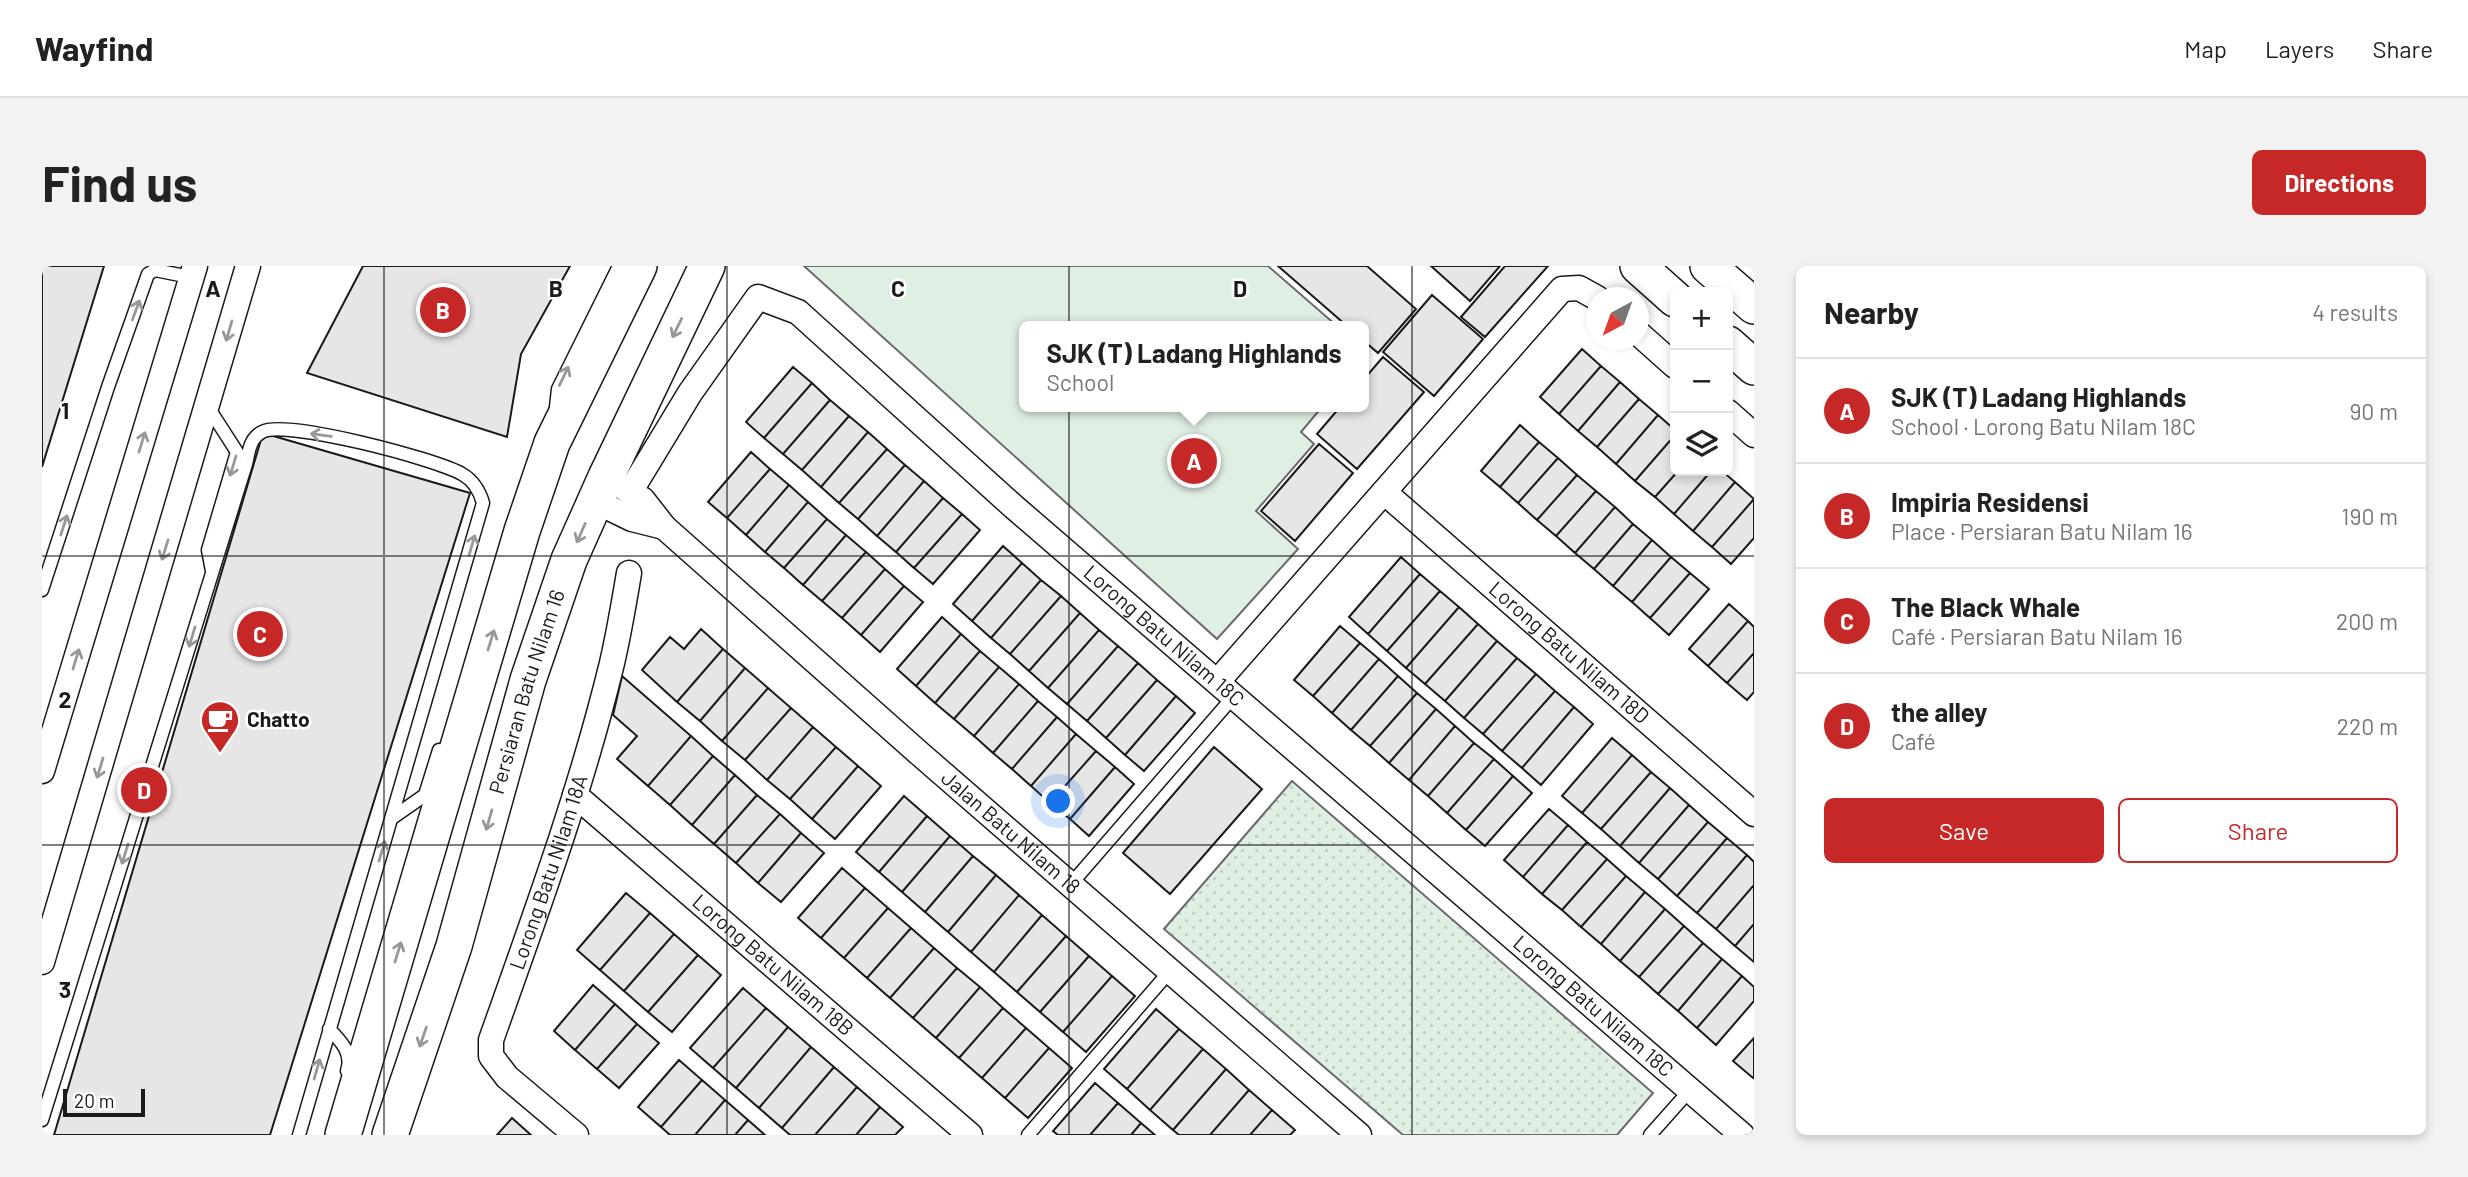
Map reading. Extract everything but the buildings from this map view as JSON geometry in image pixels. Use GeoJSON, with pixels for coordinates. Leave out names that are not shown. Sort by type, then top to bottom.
{"type":"FeatureCollection","features":[{"type":"Feature","properties":{"kind":"street"},"geometry":{"type":"LineString","coordinates":[[42,962],[248,266]]}},
{"type":"Feature","properties":{"kind":"street"},"geometry":{"type":"LineString","coordinates":[[334,1134],[480,676],[522,531],[552,443],[639,266]]}},
{"type":"Feature","properties":{"kind":"street","name":"Persiaran Batu Nilam 16"},"geometry":{"type":"LineString","coordinates":[[390,1135],[454,946],[528,680],[569,561],[610,490],[707,266]]}},
{"type":"Feature","properties":{"kind":"street"},"geometry":{"type":"LineString","coordinates":[[1638,266],[1670,295]]}},
{"type":"Feature","properties":{"kind":"street"},"geometry":{"type":"LineString","coordinates":[[1708,266],[1754,306]]}},
{"type":"Feature","properties":{"kind":"street"},"geometry":{"type":"LineString","coordinates":[[42,771],[192,272]]}},
{"type":"Feature","properties":{"kind":"street"},"geometry":{"type":"LineString","coordinates":[[1226,689],[1384,492],[1562,289],[1579,288],[1586,292]]}},
{"type":"Feature","properties":{"kind":"street","name":"Lorong Batu Nilam 18C"},"geometry":{"type":"LineString","coordinates":[[610,490],[690,393],[758,297],[798,312],[1014,507],[1742,1135]]}},
{"type":"Feature","properties":{"kind":"street"},"geometry":{"type":"LineString","coordinates":[[1649,343],[1670,362]]}},
{"type":"Feature","properties":{"kind":"street"},"geometry":{"type":"LineString","coordinates":[[1733,348],[1754,367]]}},
{"type":"Feature","properties":{"kind":"street"},"geometry":{"type":"LineString","coordinates":[[1729,413],[1754,435]]}},
{"type":"Feature","properties":{"kind":"street","name":"Jalan Batu Nilam 18"},"geometry":{"type":"LineString","coordinates":[[610,490],[632,519],[664,527]]}},
{"type":"Feature","properties":{"kind":"street","name":"Jalan Batu Nilam 18"},"geometry":{"type":"LineString","coordinates":[[610,490],[643,500],[664,527],[920,754],[1359,1135]]}},
{"type":"Feature","properties":{"kind":"street","name":"Lorong Batu Nilam 18D"},"geometry":{"type":"LineString","coordinates":[[1384,492],[1754,814]]}},
{"type":"Feature","properties":{"kind":"street","name":"Lorong Batu Nilam 18A"},"geometry":{"type":"LineString","coordinates":[[576,1135],[507,1077],[491,1056],[491,1040],[575,795],[612,662],[629,573]]}},
{"type":"Feature","properties":{"kind":"street","name":"Lorong Batu Nilam 18B"},"geometry":{"type":"LineString","coordinates":[[575,795],[970,1135]]}},
{"type":"Feature","properties":{"kind":"lane"},"geometry":{"type":"LineString","coordinates":[[552,443],[558,389],[619,266]]}},
{"type":"Feature","properties":{"kind":"lane"},"geometry":{"type":"LineString","coordinates":[[42,590],[108,387],[149,274],[155,270],[192,272]]}},
{"type":"Feature","properties":{"kind":"lane"},"geometry":{"type":"LineString","coordinates":[[207,407],[237,452],[208,550],[212,572]]}},
{"type":"Feature","properties":{"kind":"lane"},"geometry":{"type":"LineString","coordinates":[[42,1120],[251,443],[260,433],[269,429],[338,437],[463,474],[480,491],[483,503],[299,1135]]}},
{"type":"Feature","properties":{"kind":"lane"},"geometry":{"type":"LineString","coordinates":[[454,710],[480,676]]}},
{"type":"Feature","properties":{"kind":"lane"},"geometry":{"type":"LineString","coordinates":[[1071,884],[1226,689]]}},
{"type":"Feature","properties":{"kind":"lane"},"geometry":{"type":"LineString","coordinates":[[392,818],[425,795],[444,733]]}},
{"type":"Feature","properties":{"kind":"lane"},"geometry":{"type":"LineString","coordinates":[[1028,1135],[1170,971]]}},
{"type":"Feature","properties":{"kind":"lane"},"geometry":{"type":"LineString","coordinates":[[329,1029],[344,1045],[350,1061],[343,1085]]}},
{"type":"Feature","properties":{"kind":"lane"},"geometry":{"type":"LineString","coordinates":[[1650,1135],[1689,1090]]}},
{"type":"Feature","properties":{"kind":"green space"},"geometry":{"type":"Polygon","coordinates":[[[804,266],[1268,266],[1331,321],[1019,321],[1019,412],[1318,412],[1301,432],[1314,444],[1256,511],[1298,549],[1217,639],[804,266]]]}},
{"type":"Feature","properties":{"kind":"green space"},"geometry":{"type":"Polygon","coordinates":[[[1292,781],[1653,1093],[1617,1135],[1403,1135],[1164,929],[1292,781]]]}},
{"type":"Feature","properties":{"kind":"place","name":"Impiria Residensi"},"geometry":{"type":"Point","coordinates":[443,310]}},
{"type":"Feature","properties":{"kind":"place","name":"SJK (T) Ladang Highlands"},"geometry":{"type":"Point","coordinates":[1194,461]}},
{"type":"Feature","properties":{"kind":"place","name":"The Black Whale"},"geometry":{"type":"Point","coordinates":[260,634]}},
{"type":"Feature","properties":{"kind":"place","name":"Chatto"},"geometry":{"type":"Point","coordinates":[220,754]}},
{"type":"Feature","properties":{"kind":"place","name":"the alley"},"geometry":{"type":"Point","coordinates":[144,790]}}]}
